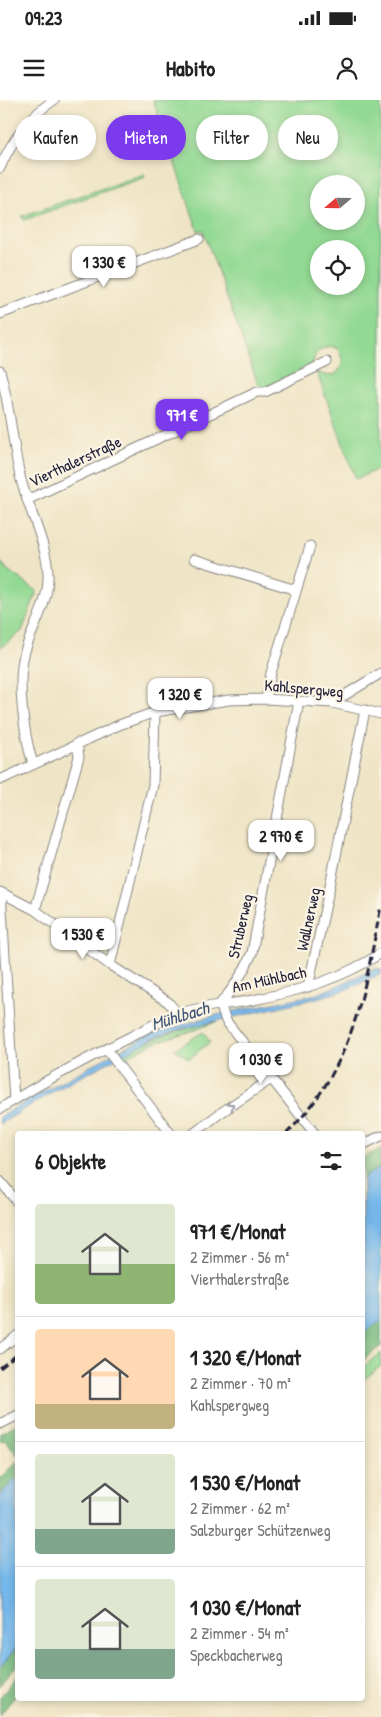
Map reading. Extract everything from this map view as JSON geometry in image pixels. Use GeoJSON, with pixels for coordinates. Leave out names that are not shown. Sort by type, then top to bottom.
{"type":"FeatureCollection","features":[{"type":"Feature","properties":{"kind":"street"},"geometry":{"type":"LineString","coordinates":[[0,168],[7,152],[23,128],[44,106],[54,100]]}},
{"type":"Feature","properties":{"kind":"street"},"geometry":{"type":"LineString","coordinates":[[0,314],[199,239]]}},
{"type":"Feature","properties":{"kind":"street","name":"Vierthalerstraße"},"geometry":{"type":"LineString","coordinates":[[27,500],[258,392],[265,392],[328,362]]}},
{"type":"Feature","properties":{"kind":"street"},"geometry":{"type":"LineString","coordinates":[[0,371],[8,404],[20,475],[46,558],[48,575],[47,590],[25,651],[21,670],[22,698],[29,750],[33,764]]}},
{"type":"Feature","properties":{"kind":"street"},"geometry":{"type":"LineString","coordinates":[[266,699],[271,673],[310,546]]}},
{"type":"Feature","properties":{"kind":"street"},"geometry":{"type":"LineString","coordinates":[[194,559],[296,590]]}},
{"type":"Feature","properties":{"kind":"street"},"geometry":{"type":"LineString","coordinates":[[332,703],[381,673]]}},
{"type":"Feature","properties":{"kind":"street","name":"Kahlspergweg"},"geometry":{"type":"LineString","coordinates":[[0,780],[118,725],[155,712],[229,700],[266,699],[332,703],[381,714]]}},
{"type":"Feature","properties":{"kind":"street","name":"Struberweg"},"geometry":{"type":"LineString","coordinates":[[221,1007],[246,968],[252,953],[299,701]]}},
{"type":"Feature","properties":{"kind":"street","name":"Wallnerweg"},"geometry":{"type":"LineString","coordinates":[[308,987],[365,710]]}},
{"type":"Feature","properties":{"kind":"street"},"geometry":{"type":"LineString","coordinates":[[110,965],[153,785],[155,712]]}},
{"type":"Feature","properties":{"kind":"street"},"geometry":{"type":"LineString","coordinates":[[35,910],[79,757],[77,743]]}},
{"type":"Feature","properties":{"kind":"street"},"geometry":{"type":"LineString","coordinates":[[1,892],[35,910],[110,965],[168,1002],[178,1014]]}},
{"type":"Feature","properties":{"kind":"street"},"geometry":{"type":"LineString","coordinates":[[1,892],[14,1100]]}},
{"type":"Feature","properties":{"kind":"street","name":"Am Mühlbach"},"geometry":{"type":"LineString","coordinates":[[0,1109],[14,1100],[110,1055],[178,1014],[221,1007],[308,987],[358,967],[381,953]]}},
{"type":"Feature","properties":{"kind":"street"},"geometry":{"type":"LineString","coordinates":[[221,1007],[226,1022],[313,1131]]}},
{"type":"Feature","properties":{"kind":"street"},"geometry":{"type":"LineString","coordinates":[[110,1055],[169,1131]]}},
{"type":"Feature","properties":{"kind":"street"},"geometry":{"type":"LineString","coordinates":[[197,1131],[271,1079]]}},
{"type":"Feature","properties":{"kind":"street"},"geometry":{"type":"LineString","coordinates":[[365,1144],[381,1136]]}},
{"type":"Feature","properties":{"kind":"street"},"geometry":{"type":"LineString","coordinates":[[1,1185],[15,1200]]}},
{"type":"Feature","properties":{"kind":"street"},"geometry":{"type":"LineString","coordinates":[[0,1349],[15,1337]]}},
{"type":"Feature","properties":{"kind":"street"},"geometry":{"type":"LineString","coordinates":[[0,1424],[15,1417]]}},
{"type":"Feature","properties":{"kind":"green space"},"geometry":{"type":"Polygon","coordinates":[[[153,100],[381,100],[381,468],[356,479],[316,371],[327,375],[334,374],[339,370],[342,363],[338,350],[332,347],[323,348],[316,354],[313,364],[265,388],[258,384],[203,230],[198,231],[174,160],[186,160],[186,115],[158,115],[153,100]]]}},
{"type":"Feature","properties":{"kind":"green space"},"geometry":{"type":"Polygon","coordinates":[[[144,174],[145,177],[24,220],[22,216],[144,174]]]}},
{"type":"Feature","properties":{"kind":"green space"},"geometry":{"type":"Polygon","coordinates":[[[0,561],[9,571],[37,591],[22,631],[0,648],[0,561]]]}},
{"type":"Feature","properties":{"kind":"green space"},"geometry":{"type":"Polygon","coordinates":[[[218,1021],[156,1042],[118,1061],[116,1057],[166,1035],[218,1021]]]}},
{"type":"Feature","properties":{"kind":"green space"},"geometry":{"type":"Polygon","coordinates":[[[203,1032],[210,1042],[189,1059],[175,1049],[203,1032]]]}},
{"type":"Feature","properties":{"kind":"green space"},"geometry":{"type":"Polygon","coordinates":[[[381,1148],[381,1167],[365,1177],[365,1157],[381,1148]]]}},
{"type":"Feature","properties":{"kind":"green space"},"geometry":{"type":"Polygon","coordinates":[[[381,1321],[381,1346],[365,1358],[365,1331],[381,1321]]]}},
{"type":"Feature","properties":{"kind":"green space"},"geometry":{"type":"Polygon","coordinates":[[[381,1353],[381,1366],[365,1378],[365,1365],[381,1353]]]}},
{"type":"Feature","properties":{"kind":"green space"},"geometry":{"type":"Polygon","coordinates":[[[15,1425],[15,1452],[6,1440],[0,1441],[0,1433],[15,1425]]]}},
{"type":"Feature","properties":{"kind":"green space"},"geometry":{"type":"Polygon","coordinates":[[[15,1463],[15,1480],[0,1495],[0,1478],[15,1463]]]}},
{"type":"Feature","properties":{"kind":"green space"},"geometry":{"type":"Polygon","coordinates":[[[15,1649],[15,1667],[0,1686],[0,1667],[15,1649]]]}},
{"type":"Feature","properties":{"kind":"green space"},"geometry":{"type":"Polygon","coordinates":[[[15,1679],[15,1696],[0,1715],[0,1697],[15,1679]]]}},
{"type":"Feature","properties":{"kind":"water"},"geometry":{"type":"Polygon","coordinates":[[[375,969],[381,969],[381,974],[342,991],[177,1030],[154,1038],[56,1090],[0,1124],[0,1117],[4,1114],[151,1034],[216,1015],[318,994],[375,969]]]}},
{"type":"Feature","properties":{"kind":"water"},"geometry":{"type":"Polygon","coordinates":[[[381,1167],[381,1321],[365,1332],[365,1177],[381,1167]]]}},
{"type":"Feature","properties":{"kind":"water"},"geometry":{"type":"Polygon","coordinates":[[[15,1480],[15,1649],[0,1667],[0,1495],[15,1480]]]}},
{"type":"Feature","properties":{"kind":"railway"},"geometry":{"type":"LineString","coordinates":[[289,1131],[309,1109],[327,1083],[341,1056],[361,999],[381,906]]}},
{"type":"Feature","properties":{"kind":"railway"},"geometry":{"type":"LineString","coordinates":[[0,1368],[15,1356]]}},
{"type":"Feature","properties":{"kind":"water label","name":"Mühlbach"},"geometry":{"type":"Point","coordinates":[180,1016]}}]}
